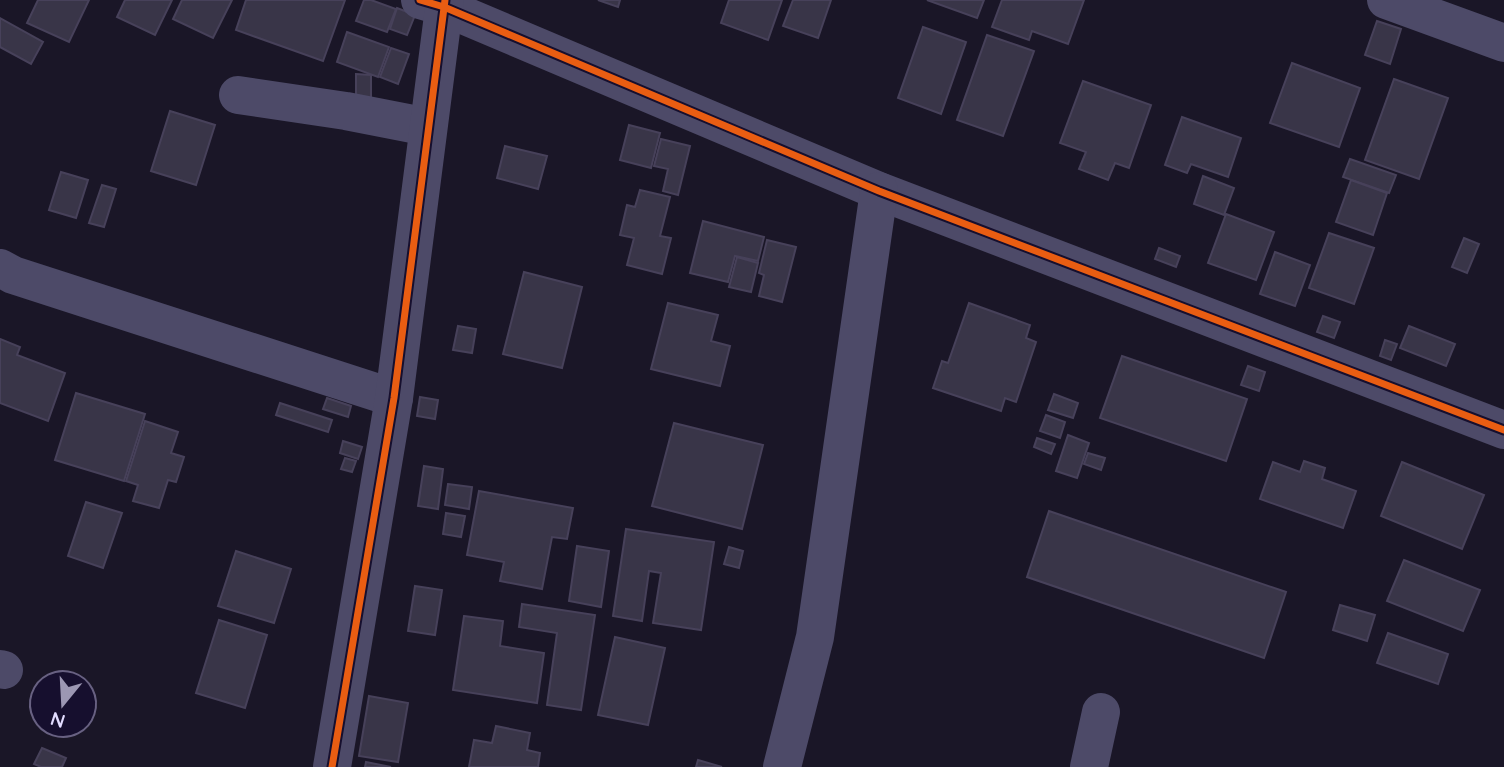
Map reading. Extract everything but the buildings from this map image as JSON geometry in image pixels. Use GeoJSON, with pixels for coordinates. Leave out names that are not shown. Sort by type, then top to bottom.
{"type":"FeatureCollection","features":[{"type":"Feature","properties":{"kind":"street"},"geometry":{"type":"LineString","coordinates":[[1386,0],[1504,43]]}},
{"type":"Feature","properties":{"kind":"street"},"geometry":{"type":"LineString","coordinates":[[332,767],[394,398],[428,127],[436,2],[879,191],[1504,430]]}},
{"type":"Feature","properties":{"kind":"street"},"geometry":{"type":"LineString","coordinates":[[238,95],[333,108],[428,127]]}},
{"type":"Feature","properties":{"kind":"street"},"geometry":{"type":"LineString","coordinates":[[782,767],[815,637],[879,191]]}},
{"type":"Feature","properties":{"kind":"street"},"geometry":{"type":"LineString","coordinates":[[0,268],[13,275],[394,398]]}},
{"type":"Feature","properties":{"kind":"street"},"geometry":{"type":"LineString","coordinates":[[1089,767],[1101,712]]}},
{"type":"Feature","properties":{"kind":"cycle path"},"geometry":{"type":"LineString","coordinates":[[420,0],[444,7],[879,191],[1504,430]]}},
{"type":"Feature","properties":{"kind":"cycle path"},"geometry":{"type":"LineString","coordinates":[[332,767],[394,398],[445,0]]}}]}
